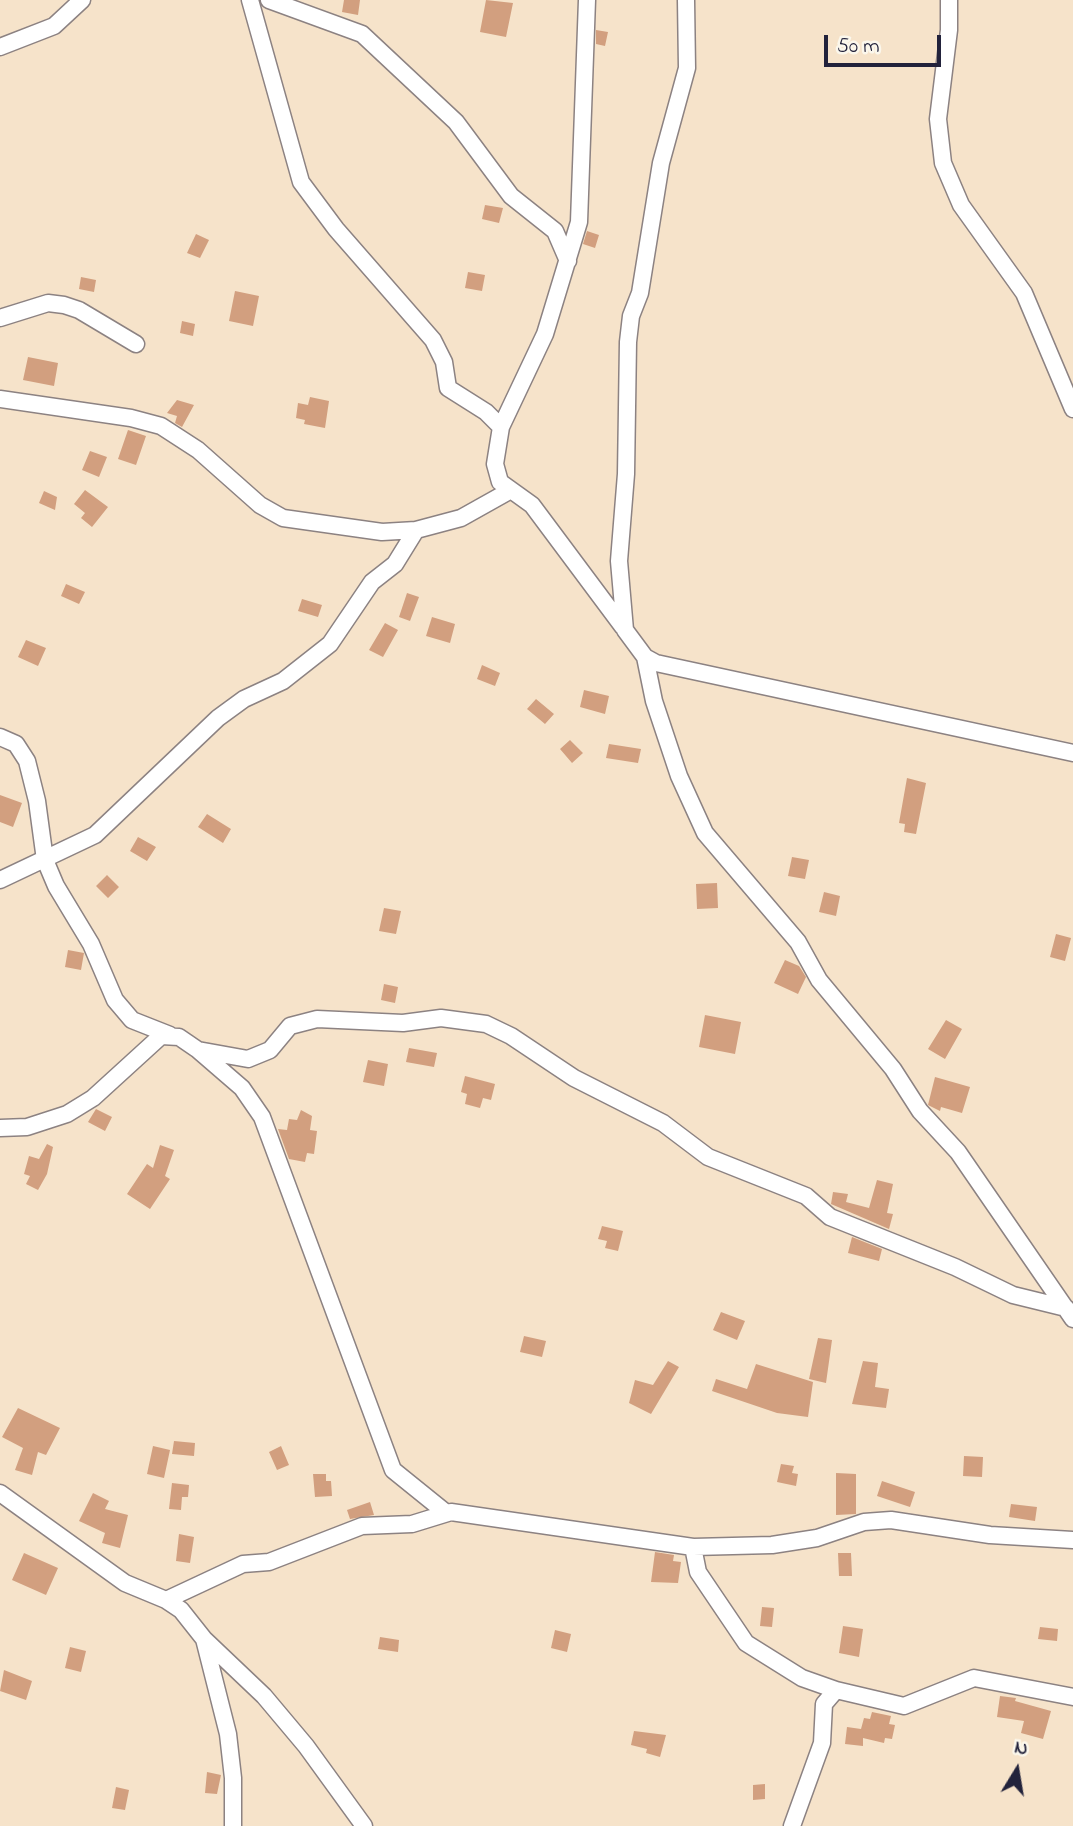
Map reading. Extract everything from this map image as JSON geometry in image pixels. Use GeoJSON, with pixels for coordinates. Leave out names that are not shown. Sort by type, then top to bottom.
{"type":"FeatureCollection","features":[{"type":"Feature","properties":{"kind":"street"},"geometry":{"type":"LineString","coordinates":[[0,47],[54,26],[82,0]]}},
{"type":"Feature","properties":{"kind":"street"},"geometry":{"type":"LineString","coordinates":[[250,0],[300,181],[330,222],[433,340],[444,362],[448,388],[486,412],[501,426]]}},
{"type":"Feature","properties":{"kind":"street"},"geometry":{"type":"LineString","coordinates":[[269,0],[362,34],[456,122],[512,196],[555,231],[568,261]]}},
{"type":"Feature","properties":{"kind":"street"},"geometry":{"type":"LineString","coordinates":[[587,0],[581,103],[581,202],[568,261],[545,334],[501,426],[495,464],[500,482],[541,515],[645,657],[654,701],[679,776],[705,833],[798,942],[819,980],[893,1069],[920,1111],[946,1137],[1070,1313]]}},
{"type":"Feature","properties":{"kind":"street"},"geometry":{"type":"LineString","coordinates":[[625,630],[619,561],[626,474],[628,342],[632,316],[640,293],[661,163],[687,68],[686,0]]}},
{"type":"Feature","properties":{"kind":"street"},"geometry":{"type":"LineString","coordinates":[[949,0],[949,30],[938,119],[943,163],[961,205],[1024,293],[1073,409]]}},
{"type":"Feature","properties":{"kind":"street"},"geometry":{"type":"LineString","coordinates":[[0,318],[48,303],[64,305],[79,310],[136,344]]}},
{"type":"Feature","properties":{"kind":"street"},"geometry":{"type":"LineString","coordinates":[[0,399],[131,418],[161,426],[198,450],[260,505],[283,518],[383,532],[416,530],[461,518],[511,490]]}},
{"type":"Feature","properties":{"kind":"street"},"geometry":{"type":"LineString","coordinates":[[0,880],[101,830],[218,718],[244,699],[282,681],[330,644],[372,582],[396,564],[416,530]]}},
{"type":"Feature","properties":{"kind":"street"},"geometry":{"type":"LineString","coordinates":[[645,657],[697,673],[1073,753]]}},
{"type":"Feature","properties":{"kind":"street"},"geometry":{"type":"LineString","coordinates":[[0,737],[16,744],[30,770],[45,860],[56,886],[91,944],[120,1008],[132,1020],[198,1050],[248,1095],[262,1117],[393,1470],[445,1513]]}},
{"type":"Feature","properties":{"kind":"street"},"geometry":{"type":"LineString","coordinates":[[198,1050],[248,1059],[270,1050],[290,1026],[317,1019],[403,1023],[442,1017],[485,1024],[499,1029],[574,1078],[663,1123],[708,1157],[806,1196],[830,1217],[955,1267],[1013,1295],[1070,1313]]}},
{"type":"Feature","properties":{"kind":"street"},"geometry":{"type":"LineString","coordinates":[[0,1128],[26,1127],[67,1114],[93,1098],[152,1042],[170,1035]]}},
{"type":"Feature","properties":{"kind":"street"},"geometry":{"type":"LineString","coordinates":[[0,1493],[125,1583],[166,1600],[181,1610],[204,1639],[264,1696],[306,1746],[364,1826]]}},
{"type":"Feature","properties":{"kind":"street"},"geometry":{"type":"LineString","coordinates":[[166,1600],[243,1564],[269,1562],[362,1526],[412,1524],[445,1513],[461,1511],[693,1547],[772,1545],[817,1538],[847,1526],[891,1520],[990,1535],[1073,1540]]}},
{"type":"Feature","properties":{"kind":"street"},"geometry":{"type":"LineString","coordinates":[[693,1547],[698,1572],[746,1643],[802,1678],[836,1690],[904,1706],[974,1678],[1073,1697]]}},
{"type":"Feature","properties":{"kind":"street"},"geometry":{"type":"LineString","coordinates":[[204,1639],[228,1734],[233,1778],[233,1826]]}},
{"type":"Feature","properties":{"kind":"street"},"geometry":{"type":"LineString","coordinates":[[792,1826],[822,1743],[824,1704],[836,1690]]}},
{"type":"Feature","properties":{"kind":"building"},"geometry":{"type":"Polygon","coordinates":[[[344,0],[360,0],[358,15],[342,12],[344,0]]]}},
{"type":"Feature","properties":{"kind":"building"},"geometry":{"type":"Polygon","coordinates":[[[486,0],[513,3],[506,37],[480,32],[486,0]]]}},
{"type":"Feature","properties":{"kind":"building"},"geometry":{"type":"Polygon","coordinates":[[[596,30],[608,32],[605,46],[596,44],[596,30]]]}},
{"type":"Feature","properties":{"kind":"building"},"geometry":{"type":"Polygon","coordinates":[[[485,205],[503,208],[499,223],[482,219],[485,205]]]}},
{"type":"Feature","properties":{"kind":"building"},"geometry":{"type":"Polygon","coordinates":[[[587,231],[599,235],[595,248],[583,244],[587,231]]]}},
{"type":"Feature","properties":{"kind":"building"},"geometry":{"type":"Polygon","coordinates":[[[196,234],[209,240],[200,258],[187,253],[196,234]]]}},
{"type":"Feature","properties":{"kind":"building"},"geometry":{"type":"Polygon","coordinates":[[[468,272],[485,275],[482,291],[465,288],[468,272]]]}},
{"type":"Feature","properties":{"kind":"building"},"geometry":{"type":"Polygon","coordinates":[[[81,277],[96,280],[94,292],[79,289],[81,277]]]}},
{"type":"Feature","properties":{"kind":"building"},"geometry":{"type":"Polygon","coordinates":[[[235,291],[259,296],[253,326],[229,321],[235,291]]]}},
{"type":"Feature","properties":{"kind":"building"},"geometry":{"type":"Polygon","coordinates":[[[182,321],[195,324],[193,336],[180,333],[182,321]]]}},
{"type":"Feature","properties":{"kind":"building"},"geometry":{"type":"Polygon","coordinates":[[[28,357],[58,363],[54,386],[23,380],[28,357]]]}},
{"type":"Feature","properties":{"kind":"building"},"geometry":{"type":"Polygon","coordinates":[[[310,397],[329,401],[325,428],[304,424],[305,420],[296,418],[298,403],[308,405],[310,397]]]}},
{"type":"Feature","properties":{"kind":"building"},"geometry":{"type":"Polygon","coordinates":[[[177,400],[194,405],[182,427],[175,423],[177,416],[167,413],[177,400]]]}},
{"type":"Feature","properties":{"kind":"building"},"geometry":{"type":"Polygon","coordinates":[[[128,430],[146,436],[136,465],[118,459],[128,430]]]}},
{"type":"Feature","properties":{"kind":"building"},"geometry":{"type":"Polygon","coordinates":[[[90,451],[107,457],[99,477],[82,470],[90,451]]]}},
{"type":"Feature","properties":{"kind":"building"},"geometry":{"type":"Polygon","coordinates":[[[85,490],[108,507],[92,527],[81,518],[85,513],[74,504],[85,490]]]}},
{"type":"Feature","properties":{"kind":"building"},"geometry":{"type":"Polygon","coordinates":[[[44,491],[57,497],[55,510],[39,503],[44,491]]]}},
{"type":"Feature","properties":{"kind":"building"},"geometry":{"type":"Polygon","coordinates":[[[66,584],[85,592],[79,604],[61,596],[66,584]]]}},
{"type":"Feature","properties":{"kind":"building"},"geometry":{"type":"Polygon","coordinates":[[[407,593],[419,597],[410,621],[399,617],[407,593]]]}},
{"type":"Feature","properties":{"kind":"building"},"geometry":{"type":"Polygon","coordinates":[[[302,599],[322,605],[318,617],[298,611],[302,599]]]}},
{"type":"Feature","properties":{"kind":"building"},"geometry":{"type":"Polygon","coordinates":[[[432,617],[455,624],[450,643],[426,636],[432,617]]]}},
{"type":"Feature","properties":{"kind":"building"},"geometry":{"type":"Polygon","coordinates":[[[385,623],[398,630],[383,657],[369,650],[385,623]]]}},
{"type":"Feature","properties":{"kind":"building"},"geometry":{"type":"Polygon","coordinates":[[[26,640],[46,648],[38,666],[18,657],[26,640]]]}},
{"type":"Feature","properties":{"kind":"building"},"geometry":{"type":"Polygon","coordinates":[[[482,665],[500,673],[495,686],[477,679],[482,665]]]}},
{"type":"Feature","properties":{"kind":"building"},"geometry":{"type":"Polygon","coordinates":[[[584,690],[609,696],[605,714],[580,707],[584,690]]]}},
{"type":"Feature","properties":{"kind":"building"},"geometry":{"type":"Polygon","coordinates":[[[536,699],[554,714],[545,724],[527,709],[536,699]]]}},
{"type":"Feature","properties":{"kind":"building"},"geometry":{"type":"Polygon","coordinates":[[[570,740],[583,753],[572,763],[560,749],[570,740]]]}},
{"type":"Feature","properties":{"kind":"building"},"geometry":{"type":"Polygon","coordinates":[[[609,744],[641,749],[638,763],[606,758],[609,744]]]}},
{"type":"Feature","properties":{"kind":"building"},"geometry":{"type":"Polygon","coordinates":[[[907,778],[926,783],[916,834],[904,832],[905,824],[899,823],[907,778]]]}},
{"type":"Feature","properties":{"kind":"building"},"geometry":{"type":"Polygon","coordinates":[[[0,795],[22,803],[13,827],[0,822],[0,795]]]}},
{"type":"Feature","properties":{"kind":"building"},"geometry":{"type":"Polygon","coordinates":[[[207,814],[231,829],[223,843],[198,827],[207,814]]]}},
{"type":"Feature","properties":{"kind":"building"},"geometry":{"type":"Polygon","coordinates":[[[138,837],[156,847],[147,861],[130,851],[138,837]]]}},
{"type":"Feature","properties":{"kind":"building"},"geometry":{"type":"Polygon","coordinates":[[[792,857],[809,860],[805,879],[788,876],[792,857]]]}},
{"type":"Feature","properties":{"kind":"building"},"geometry":{"type":"Polygon","coordinates":[[[107,875],[119,887],[108,898],[96,886],[107,875]]]}},
{"type":"Feature","properties":{"kind":"building"},"geometry":{"type":"Polygon","coordinates":[[[717,883],[718,908],[697,909],[696,884],[717,883]]]}},
{"type":"Feature","properties":{"kind":"building"},"geometry":{"type":"Polygon","coordinates":[[[824,892],[840,896],[836,916],[819,912],[824,892]]]}},
{"type":"Feature","properties":{"kind":"building"},"geometry":{"type":"Polygon","coordinates":[[[384,908],[401,911],[396,934],[379,931],[384,908]]]}},
{"type":"Feature","properties":{"kind":"building"},"geometry":{"type":"Polygon","coordinates":[[[1056,934],[1071,938],[1065,961],[1050,957],[1056,934]]]}},
{"type":"Feature","properties":{"kind":"building"},"geometry":{"type":"Polygon","coordinates":[[[68,950],[84,953],[81,970],[65,967],[68,950]]]}},
{"type":"Feature","properties":{"kind":"building"},"geometry":{"type":"Polygon","coordinates":[[[785,960],[799,966],[806,977],[798,994],[774,983],[785,960]]]}},
{"type":"Feature","properties":{"kind":"building"},"geometry":{"type":"Polygon","coordinates":[[[384,984],[398,987],[395,1003],[381,1000],[384,984]]]}},
{"type":"Feature","properties":{"kind":"building"},"geometry":{"type":"Polygon","coordinates":[[[705,1015],[741,1022],[735,1054],[699,1047],[705,1015]]]}},
{"type":"Feature","properties":{"kind":"building"},"geometry":{"type":"Polygon","coordinates":[[[946,1020],[962,1029],[945,1059],[928,1049],[946,1020]]]}},
{"type":"Feature","properties":{"kind":"building"},"geometry":{"type":"Polygon","coordinates":[[[409,1048],[437,1053],[434,1067],[406,1062],[409,1048]]]}},
{"type":"Feature","properties":{"kind":"building"},"geometry":{"type":"Polygon","coordinates":[[[368,1060],[388,1064],[384,1086],[363,1082],[368,1060]]]}},
{"type":"Feature","properties":{"kind":"building"},"geometry":{"type":"Polygon","coordinates":[[[465,1076],[495,1084],[491,1100],[483,1098],[480,1108],[465,1104],[467,1094],[461,1092],[465,1076]]]}},
{"type":"Feature","properties":{"kind":"building"},"geometry":{"type":"Polygon","coordinates":[[[935,1077],[970,1087],[962,1113],[941,1107],[940,1111],[928,1105],[935,1077]]]}},
{"type":"Feature","properties":{"kind":"building"},"geometry":{"type":"Polygon","coordinates":[[[96,1109],[112,1117],[105,1131],[88,1122],[96,1109]]]}},
{"type":"Feature","properties":{"kind":"building"},"geometry":{"type":"Polygon","coordinates":[[[301,1110],[312,1116],[310,1130],[317,1131],[314,1154],[307,1153],[305,1162],[289,1159],[278,1129],[287,1130],[289,1119],[297,1120],[301,1110]]]}},
{"type":"Feature","properties":{"kind":"building"},"geometry":{"type":"Polygon","coordinates":[[[47,1144],[53,1147],[47,1174],[38,1190],[26,1184],[30,1176],[24,1174],[29,1156],[39,1159],[47,1144]]]}},
{"type":"Feature","properties":{"kind":"building"},"geometry":{"type":"Polygon","coordinates":[[[160,1145],[174,1150],[165,1176],[170,1179],[150,1209],[127,1194],[147,1164],[153,1168],[160,1145]]]}},
{"type":"Feature","properties":{"kind":"building"},"geometry":{"type":"Polygon","coordinates":[[[877,1180],[893,1184],[887,1213],[893,1214],[889,1229],[831,1204],[833,1192],[848,1194],[846,1202],[869,1208],[877,1180]]]}},
{"type":"Feature","properties":{"kind":"building"},"geometry":{"type":"Polygon","coordinates":[[[602,1226],[623,1231],[618,1251],[605,1248],[607,1241],[598,1239],[602,1226]]]}},
{"type":"Feature","properties":{"kind":"building"},"geometry":{"type":"Polygon","coordinates":[[[852,1237],[882,1249],[879,1261],[848,1253],[852,1237]]]}},
{"type":"Feature","properties":{"kind":"building"},"geometry":{"type":"Polygon","coordinates":[[[721,1312],[745,1321],[737,1340],[713,1330],[721,1312]]]}},
{"type":"Feature","properties":{"kind":"building"},"geometry":{"type":"Polygon","coordinates":[[[524,1336],[546,1341],[542,1357],[520,1352],[524,1336]]]}},
{"type":"Feature","properties":{"kind":"building"},"geometry":{"type":"Polygon","coordinates":[[[818,1338],[832,1340],[826,1383],[809,1379],[818,1338]]]}},
{"type":"Feature","properties":{"kind":"building"},"geometry":{"type":"Polygon","coordinates":[[[668,1361],[679,1367],[651,1414],[629,1403],[635,1380],[653,1385],[668,1361]]]}},
{"type":"Feature","properties":{"kind":"building"},"geometry":{"type":"Polygon","coordinates":[[[863,1361],[878,1363],[875,1387],[889,1389],[886,1408],[852,1404],[863,1361]]]}},
{"type":"Feature","properties":{"kind":"building"},"geometry":{"type":"Polygon","coordinates":[[[756,1364],[813,1382],[808,1417],[777,1413],[712,1391],[716,1379],[747,1389],[756,1364]]]}},
{"type":"Feature","properties":{"kind":"building"},"geometry":{"type":"Polygon","coordinates":[[[18,1408],[60,1428],[46,1455],[38,1452],[32,1475],[15,1470],[23,1448],[2,1437],[18,1408]]]}},
{"type":"Feature","properties":{"kind":"building"},"geometry":{"type":"Polygon","coordinates":[[[174,1441],[195,1443],[194,1456],[172,1454],[174,1441]]]}},
{"type":"Feature","properties":{"kind":"building"},"geometry":{"type":"Polygon","coordinates":[[[153,1446],[170,1450],[164,1478],[147,1474],[153,1446]]]}},
{"type":"Feature","properties":{"kind":"building"},"geometry":{"type":"Polygon","coordinates":[[[281,1446],[289,1465],[277,1470],[269,1452],[281,1446]]]}},
{"type":"Feature","properties":{"kind":"building"},"geometry":{"type":"Polygon","coordinates":[[[964,1456],[983,1457],[982,1477],[963,1476],[964,1456]]]}},
{"type":"Feature","properties":{"kind":"building"},"geometry":{"type":"Polygon","coordinates":[[[781,1464],[794,1466],[792,1473],[798,1474],[796,1486],[777,1482],[781,1464]]]}},
{"type":"Feature","properties":{"kind":"building"},"geometry":{"type":"Polygon","coordinates":[[[836,1473],[856,1474],[856,1514],[836,1515],[836,1473]]]}},
{"type":"Feature","properties":{"kind":"building"},"geometry":{"type":"Polygon","coordinates":[[[313,1474],[326,1474],[326,1481],[331,1481],[332,1496],[315,1497],[313,1474]]]}},
{"type":"Feature","properties":{"kind":"building"},"geometry":{"type":"Polygon","coordinates":[[[882,1481],[915,1492],[910,1507],[877,1496],[882,1481]]]}},
{"type":"Feature","properties":{"kind":"building"},"geometry":{"type":"Polygon","coordinates":[[[172,1483],[189,1485],[188,1497],[182,1497],[181,1510],[169,1509],[172,1483]]]}},
{"type":"Feature","properties":{"kind":"building"},"geometry":{"type":"Polygon","coordinates":[[[93,1493],[109,1501],[105,1509],[128,1515],[120,1548],[102,1543],[105,1533],[79,1521],[93,1493]]]}},
{"type":"Feature","properties":{"kind":"building"},"geometry":{"type":"Polygon","coordinates":[[[370,1502],[374,1515],[350,1519],[347,1510],[370,1502]]]}},
{"type":"Feature","properties":{"kind":"building"},"geometry":{"type":"Polygon","coordinates":[[[1011,1504],[1037,1507],[1035,1521],[1009,1517],[1011,1504]]]}},
{"type":"Feature","properties":{"kind":"building"},"geometry":{"type":"Polygon","coordinates":[[[179,1534],[194,1537],[190,1563],[176,1561],[179,1534]]]}},
{"type":"Feature","properties":{"kind":"building"},"geometry":{"type":"Polygon","coordinates":[[[655,1552],[674,1555],[673,1561],[681,1562],[678,1583],[651,1582],[655,1552]]]}},
{"type":"Feature","properties":{"kind":"building"},"geometry":{"type":"Polygon","coordinates":[[[24,1553],[58,1568],[46,1595],[12,1580],[24,1553]]]}},
{"type":"Feature","properties":{"kind":"building"},"geometry":{"type":"Polygon","coordinates":[[[838,1553],[851,1553],[852,1576],[839,1576],[838,1553]]]}},
{"type":"Feature","properties":{"kind":"building"},"geometry":{"type":"Polygon","coordinates":[[[762,1607],[774,1608],[772,1627],[760,1626],[762,1607]]]}},
{"type":"Feature","properties":{"kind":"building"},"geometry":{"type":"Polygon","coordinates":[[[843,1626],[863,1629],[859,1657],[839,1653],[843,1626]]]}},
{"type":"Feature","properties":{"kind":"building"},"geometry":{"type":"Polygon","coordinates":[[[1040,1627],[1058,1629],[1057,1641],[1038,1639],[1040,1627]]]}},
{"type":"Feature","properties":{"kind":"building"},"geometry":{"type":"Polygon","coordinates":[[[555,1630],[571,1634],[567,1652],[551,1648],[555,1630]]]}},
{"type":"Feature","properties":{"kind":"building"},"geometry":{"type":"Polygon","coordinates":[[[380,1637],[399,1640],[398,1652],[378,1649],[380,1637]]]}},
{"type":"Feature","properties":{"kind":"building"},"geometry":{"type":"Polygon","coordinates":[[[70,1647],[86,1651],[81,1672],[65,1668],[70,1647]]]}},
{"type":"Feature","properties":{"kind":"building"},"geometry":{"type":"Polygon","coordinates":[[[4,1670],[32,1681],[26,1700],[0,1691],[4,1670]]]}},
{"type":"Feature","properties":{"kind":"building"},"geometry":{"type":"Polygon","coordinates":[[[1000,1696],[1016,1698],[1015,1701],[1051,1711],[1043,1739],[1021,1733],[1024,1721],[997,1717],[1000,1696]]]}},
{"type":"Feature","properties":{"kind":"building"},"geometry":{"type":"Polygon","coordinates":[[[872,1712],[891,1716],[889,1724],[895,1725],[892,1739],[885,1738],[884,1743],[863,1738],[863,1746],[845,1744],[847,1727],[861,1729],[864,1718],[870,1719],[872,1712]]]}},
{"type":"Feature","properties":{"kind":"building"},"geometry":{"type":"Polygon","coordinates":[[[634,1731],[666,1735],[660,1757],[646,1753],[647,1749],[631,1745],[634,1731]]]}},
{"type":"Feature","properties":{"kind":"building"},"geometry":{"type":"Polygon","coordinates":[[[207,1772],[221,1775],[217,1794],[205,1793],[207,1772]]]}},
{"type":"Feature","properties":{"kind":"building"},"geometry":{"type":"Polygon","coordinates":[[[765,1784],[765,1799],[753,1800],[753,1785],[765,1784]]]}},
{"type":"Feature","properties":{"kind":"building"},"geometry":{"type":"Polygon","coordinates":[[[116,1787],[129,1790],[125,1810],[112,1808],[116,1787]]]}}]}
